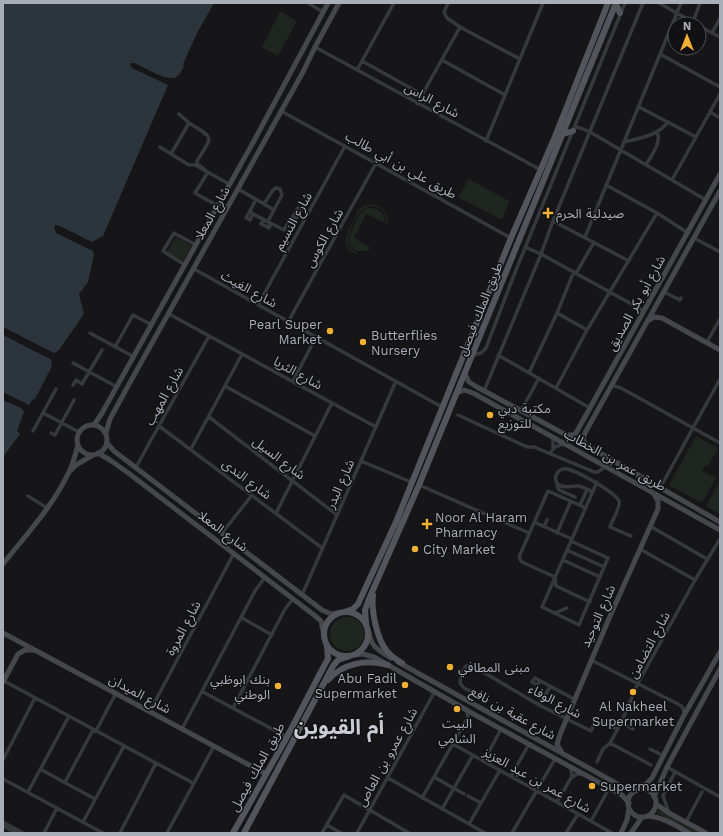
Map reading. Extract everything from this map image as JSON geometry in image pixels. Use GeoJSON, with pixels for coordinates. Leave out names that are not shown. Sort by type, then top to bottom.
{"type":"FeatureCollection","features":[{"type":"Feature","properties":{"kind":"main road","name":"طريق الملك فيصل"},"geometry":{"type":"LineString","coordinates":[[342,613],[358,604],[394,526],[511,238],[541,170],[608,3]]}},
{"type":"Feature","properties":{"kind":"main road","name":"طريق الملك فيصل"},"geometry":{"type":"LineString","coordinates":[[366,623],[365,610],[465,374],[616,3]]}},
{"type":"Feature","properties":{"kind":"main road"},"geometry":{"type":"LineString","coordinates":[[616,3],[620,13]]}},
{"type":"Feature","properties":{"kind":"main road"},"geometry":{"type":"LineString","coordinates":[[563,134],[574,128]]}},
{"type":"Feature","properties":{"kind":"main road"},"geometry":{"type":"LineString","coordinates":[[522,234],[528,214],[544,174],[541,170]]}},
{"type":"Feature","properties":{"kind":"main road"},"geometry":{"type":"LineString","coordinates":[[374,588],[372,609],[382,642],[386,651],[402,663]]}},
{"type":"Feature","properties":{"kind":"main road"},"geometry":{"type":"LineString","coordinates":[[342,613],[356,614],[366,623],[368,639],[366,645],[361,651],[353,655],[343,656],[337,654],[327,646],[324,636],[325,628],[333,617],[342,613]]}},
{"type":"Feature","properties":{"kind":"main road","name":"طريق الملك فيصل"},"geometry":{"type":"LineString","coordinates":[[233,833],[326,664],[328,659],[327,646]]}},
{"type":"Feature","properties":{"kind":"main road","name":"طريق الملك فيصل"},"geometry":{"type":"LineString","coordinates":[[244,833],[333,666],[338,660],[353,655]]}},
{"type":"Feature","properties":{"kind":"main road"},"geometry":{"type":"LineString","coordinates":[[323,686],[337,672],[355,664],[373,662],[388,665]]}},
{"type":"Feature","properties":{"kind":"street"},"geometry":{"type":"LineString","coordinates":[[308,3],[323,12]]}},
{"type":"Feature","properties":{"kind":"street","name":"شارع المعلا"},"geometry":{"type":"LineString","coordinates":[[94,425],[196,246],[328,3]]}},
{"type":"Feature","properties":{"kind":"street","name":"شارع المعلا"},"geometry":{"type":"LineString","coordinates":[[106,433],[113,412],[194,270],[258,151],[303,72],[337,3]]}},
{"type":"Feature","properties":{"kind":"street"},"geometry":{"type":"LineString","coordinates":[[356,70],[394,3]]}},
{"type":"Feature","properties":{"kind":"street"},"geometry":{"type":"LineString","coordinates":[[448,3],[444,10],[445,16],[460,27],[520,60]]}},
{"type":"Feature","properties":{"kind":"street"},"geometry":{"type":"LineString","coordinates":[[486,141],[543,3]]}},
{"type":"Feature","properties":{"kind":"street"},"geometry":{"type":"LineString","coordinates":[[472,355],[481,353],[486,348],[525,247],[625,3]]}},
{"type":"Feature","properties":{"kind":"street"},"geometry":{"type":"LineString","coordinates":[[484,391],[642,3]]}},
{"type":"Feature","properties":{"kind":"street"},"geometry":{"type":"LineString","coordinates":[[659,3],[682,16]]}},
{"type":"Feature","properties":{"kind":"street"},"geometry":{"type":"LineString","coordinates":[[585,237],[681,3]]}},
{"type":"Feature","properties":{"kind":"street"},"geometry":{"type":"LineString","coordinates":[[696,16],[700,3]]}},
{"type":"Feature","properties":{"kind":"street"},"geometry":{"type":"LineString","coordinates":[[712,33],[720,18]]}},
{"type":"Feature","properties":{"kind":"street"},"geometry":{"type":"LineString","coordinates":[[418,104],[460,27]]}},
{"type":"Feature","properties":{"kind":"street"},"geometry":{"type":"LineString","coordinates":[[707,30],[720,37]]}},
{"type":"Feature","properties":{"kind":"street","name":"شارع الراس"},"geometry":{"type":"LineString","coordinates":[[315,47],[541,170]]}},
{"type":"Feature","properties":{"kind":"street"},"geometry":{"type":"LineString","coordinates":[[660,54],[720,87]]}},
{"type":"Feature","properties":{"kind":"street"},"geometry":{"type":"LineString","coordinates":[[442,60],[505,95]]}},
{"type":"Feature","properties":{"kind":"street"},"geometry":{"type":"LineString","coordinates":[[362,61],[423,95]]}},
{"type":"Feature","properties":{"kind":"street"},"geometry":{"type":"LineString","coordinates":[[672,180],[720,94]]}},
{"type":"Feature","properties":{"kind":"street"},"geometry":{"type":"LineString","coordinates":[[258,151],[254,152],[252,150],[271,113],[273,106]]}},
{"type":"Feature","properties":{"kind":"street"},"geometry":{"type":"LineString","coordinates":[[639,107],[696,138]]}},
{"type":"Feature","properties":{"kind":"street","name":"طريق علي بن أبي طالب"},"geometry":{"type":"LineString","coordinates":[[281,111],[511,238]]}},
{"type":"Feature","properties":{"kind":"street"},"geometry":{"type":"LineString","coordinates":[[710,112],[720,118]]}},
{"type":"Feature","properties":{"kind":"street"},"geometry":{"type":"LineString","coordinates":[[178,114],[189,123],[208,134],[209,141],[197,160],[197,163],[206,171]]}},
{"type":"Feature","properties":{"kind":"street"},"geometry":{"type":"LineString","coordinates":[[624,142],[646,137],[657,132],[668,122]]}},
{"type":"Feature","properties":{"kind":"street"},"geometry":{"type":"LineString","coordinates":[[171,154],[189,123]]}},
{"type":"Feature","properties":{"kind":"street"},"geometry":{"type":"LineString","coordinates":[[574,128],[590,132],[706,200]]}},
{"type":"Feature","properties":{"kind":"street"},"geometry":{"type":"LineString","coordinates":[[646,165],[658,144],[659,137],[657,132]]}},
{"type":"Feature","properties":{"kind":"street","name":"شارع النسيم"},"geometry":{"type":"LineString","coordinates":[[258,305],[345,146]]}},
{"type":"Feature","properties":{"kind":"street"},"geometry":{"type":"LineString","coordinates":[[160,147],[189,165],[195,165],[274,210]]}},
{"type":"Feature","properties":{"kind":"street","name":"شارع الكوس"},"geometry":{"type":"LineString","coordinates":[[288,322],[376,163]]}},
{"type":"Feature","properties":{"kind":"street"},"geometry":{"type":"LineString","coordinates":[[206,171],[196,193],[218,206]]}},
{"type":"Feature","properties":{"kind":"street","name":"شارع أبو بكر الصديق"},"geometry":{"type":"LineString","coordinates":[[565,435],[573,435],[576,433],[720,174]]}},
{"type":"Feature","properties":{"kind":"street"},"geometry":{"type":"LineString","coordinates":[[606,185],[657,213],[688,233]]}},
{"type":"Feature","properties":{"kind":"street"},"geometry":{"type":"LineString","coordinates":[[264,204],[272,190],[276,188],[280,189],[282,195],[268,221]]}},
{"type":"Feature","properties":{"kind":"street","name":"شارع أبو بكر الصديق"},"geometry":{"type":"LineString","coordinates":[[588,448],[583,439],[585,433],[656,304],[718,199],[720,191]]}},
{"type":"Feature","properties":{"kind":"street"},"geometry":{"type":"LineString","coordinates":[[256,199],[252,212],[284,230],[291,220]]}},
{"type":"Feature","properties":{"kind":"street"},"geometry":{"type":"LineString","coordinates":[[556,388],[587,330],[657,213]]}},
{"type":"Feature","properties":{"kind":"street"},"geometry":{"type":"LineString","coordinates":[[553,221],[629,261]]}},
{"type":"Feature","properties":{"kind":"street"},"geometry":{"type":"LineString","coordinates":[[185,265],[163,251],[174,233],[196,246]]}},
{"type":"Feature","properties":{"kind":"street"},"geometry":{"type":"LineString","coordinates":[[694,238],[720,252]]}},
{"type":"Feature","properties":{"kind":"street"},"geometry":{"type":"LineString","coordinates":[[529,373],[557,314],[572,276],[578,270],[594,242]]}},
{"type":"Feature","properties":{"kind":"street"},"geometry":{"type":"LineString","coordinates":[[525,247],[541,254],[644,311]]}},
{"type":"Feature","properties":{"kind":"street"},"geometry":{"type":"LineString","coordinates":[[664,292],[667,280],[678,258],[676,257],[673,260]]}},
{"type":"Feature","properties":{"kind":"street","name":"شارع الغيث"},"geometry":{"type":"LineString","coordinates":[[194,270],[442,407]]}},
{"type":"Feature","properties":{"kind":"street"},"geometry":{"type":"LineString","coordinates":[[656,304],[662,318]]}},
{"type":"Feature","properties":{"kind":"street"},"geometry":{"type":"LineString","coordinates":[[115,347],[133,314],[152,325]]}},
{"type":"Feature","properties":{"kind":"street","name":"شارع الثريا"},"geometry":{"type":"LineString","coordinates":[[169,314],[376,427]]}},
{"type":"Feature","properties":{"kind":"street"},"geometry":{"type":"LineString","coordinates":[[557,314],[587,330]]}},
{"type":"Feature","properties":{"kind":"street"},"geometry":{"type":"LineString","coordinates":[[647,322],[654,317],[662,318],[720,350]]}},
{"type":"Feature","properties":{"kind":"street"},"geometry":{"type":"LineString","coordinates":[[707,342],[720,319]]}},
{"type":"Feature","properties":{"kind":"street"},"geometry":{"type":"LineString","coordinates":[[90,333],[134,357]]}},
{"type":"Feature","properties":{"kind":"street","name":"شارع المهب"},"geometry":{"type":"LineString","coordinates":[[136,467],[209,336]]}},
{"type":"Feature","properties":{"kind":"street"},"geometry":{"type":"LineString","coordinates":[[621,368],[618,369],[616,366],[627,346],[630,336]]}},
{"type":"Feature","properties":{"kind":"street"},"geometry":{"type":"LineString","coordinates":[[293,381],[316,337]]}},
{"type":"Feature","properties":{"kind":"street"},"geometry":{"type":"LineString","coordinates":[[73,385],[76,380],[82,384],[102,350]]}},
{"type":"Feature","properties":{"kind":"street"},"geometry":{"type":"LineString","coordinates":[[191,449],[242,354]]}},
{"type":"Feature","properties":{"kind":"street"},"geometry":{"type":"LineString","coordinates":[[498,355],[590,408]]}},
{"type":"Feature","properties":{"kind":"street"},"geometry":{"type":"LineString","coordinates":[[72,363],[117,387]]}},
{"type":"Feature","properties":{"kind":"street","name":"طريق عمر بن الخطاب"},"geometry":{"type":"LineString","coordinates":[[465,374],[472,384],[484,391],[720,522]]}},
{"type":"Feature","properties":{"kind":"street"},"geometry":{"type":"LineString","coordinates":[[522,411],[539,378]]}},
{"type":"Feature","properties":{"kind":"street"},"geometry":{"type":"LineString","coordinates":[[660,488],[720,379]]}},
{"type":"Feature","properties":{"kind":"street","name":"شارع البدر"},"geometry":{"type":"LineString","coordinates":[[302,595],[396,381]]}},
{"type":"Feature","properties":{"kind":"street"},"geometry":{"type":"LineString","coordinates":[[612,385],[720,443]]}},
{"type":"Feature","properties":{"kind":"street"},"geometry":{"type":"LineString","coordinates":[[225,386],[315,436]]}},
{"type":"Feature","properties":{"kind":"street"},"geometry":{"type":"LineString","coordinates":[[33,431],[56,389]]}},
{"type":"Feature","properties":{"kind":"street","name":"طريق عمر بن الخطاب"},"geometry":{"type":"LineString","coordinates":[[457,393],[464,390],[469,391],[652,492],[720,532]]}},
{"type":"Feature","properties":{"kind":"street"},"geometry":{"type":"LineString","coordinates":[[51,433],[55,435],[74,400]]}},
{"type":"Feature","properties":{"kind":"street"},"geometry":{"type":"LineString","coordinates":[[276,513],[332,403]]}},
{"type":"Feature","properties":{"kind":"street"},"geometry":{"type":"LineString","coordinates":[[507,412],[507,408],[511,405]]}},
{"type":"Feature","properties":{"kind":"street"},"geometry":{"type":"LineString","coordinates":[[43,413],[79,432]]}},
{"type":"Feature","properties":{"kind":"street"},"geometry":{"type":"LineString","coordinates":[[458,415],[527,447],[533,446],[595,473],[599,472],[605,467]]}},
{"type":"Feature","properties":{"kind":"street","name":"شارع السيل"},"geometry":{"type":"LineString","coordinates":[[209,417],[337,515]]}},
{"type":"Feature","properties":{"kind":"street"},"geometry":{"type":"LineString","coordinates":[[3,564],[47,508],[76,465],[96,454],[105,447],[107,443],[106,433],[103,429],[94,425],[85,426],[79,432],[77,441],[78,445],[70,472]]}},
{"type":"Feature","properties":{"kind":"street","name":"شارع الندى"},"geometry":{"type":"LineString","coordinates":[[159,426],[322,548]]}},
{"type":"Feature","properties":{"kind":"street"},"geometry":{"type":"LineString","coordinates":[[553,438],[553,449]]}},
{"type":"Feature","properties":{"kind":"street","name":"شارع المعلا"},"geometry":{"type":"LineString","coordinates":[[107,443],[114,451],[302,595],[327,613],[342,613]]}},
{"type":"Feature","properties":{"kind":"street"},"geometry":{"type":"LineString","coordinates":[[550,453],[553,449],[563,444]]}},
{"type":"Feature","properties":{"kind":"street"},"geometry":{"type":"LineString","coordinates":[[78,445],[84,453],[96,454]]}},
{"type":"Feature","properties":{"kind":"street","name":"شارع المعلا"},"geometry":{"type":"LineString","coordinates":[[96,454],[110,460],[131,475],[321,621],[324,636]]}},
{"type":"Feature","properties":{"kind":"street"},"geometry":{"type":"LineString","coordinates":[[361,461],[411,482]]}},
{"type":"Feature","properties":{"kind":"street"},"geometry":{"type":"LineString","coordinates":[[576,497],[559,490],[555,479],[556,474],[561,469],[566,468],[597,482],[619,501],[618,508],[610,526],[631,536]]}},
{"type":"Feature","properties":{"kind":"street"},"geometry":{"type":"LineString","coordinates":[[534,522],[572,540],[608,558],[590,602],[579,624],[542,607],[572,540],[597,482]]}},
{"type":"Feature","properties":{"kind":"street"},"geometry":{"type":"LineString","coordinates":[[557,484],[566,487],[577,485],[593,492]]}},
{"type":"Feature","properties":{"kind":"street"},"geometry":{"type":"LineString","coordinates":[[419,485],[529,534]]}},
{"type":"Feature","properties":{"kind":"street"},"geometry":{"type":"LineString","coordinates":[[580,505],[587,490]]}},
{"type":"Feature","properties":{"kind":"street"},"geometry":{"type":"LineString","coordinates":[[555,577],[521,561],[520,554],[534,522],[548,491],[586,508]]}},
{"type":"Feature","properties":{"kind":"street"},"geometry":{"type":"LineString","coordinates":[[652,492],[658,501],[658,509],[665,505],[674,505]]}},
{"type":"Feature","properties":{"kind":"street"},"geometry":{"type":"LineString","coordinates":[[222,533],[252,495]]}},
{"type":"Feature","properties":{"kind":"street"},"geometry":{"type":"LineString","coordinates":[[28,496],[47,508]]}},
{"type":"Feature","properties":{"kind":"street"},"geometry":{"type":"LineString","coordinates":[[557,533],[571,501]]}},
{"type":"Feature","properties":{"kind":"street","name":"شارع التوحيد"},"geometry":{"type":"LineString","coordinates":[[561,752],[557,744],[560,732],[658,509]]}},
{"type":"Feature","properties":{"kind":"street"},"geometry":{"type":"LineString","coordinates":[[703,521],[709,519],[708,515]]}},
{"type":"Feature","properties":{"kind":"street"},"geometry":{"type":"LineString","coordinates":[[544,527],[547,520]]}},
{"type":"Feature","properties":{"kind":"street"},"geometry":{"type":"LineString","coordinates":[[650,526],[707,559]]}},
{"type":"Feature","properties":{"kind":"street","name":"شارع التضامن"},"geometry":{"type":"LineString","coordinates":[[597,762],[621,723],[638,684],[695,580],[720,538]]}},
{"type":"Feature","properties":{"kind":"street"},"geometry":{"type":"LineString","coordinates":[[640,549],[695,580]]}},
{"type":"Feature","properties":{"kind":"street"},"geometry":{"type":"LineString","coordinates":[[567,550],[604,567]]}},
{"type":"Feature","properties":{"kind":"street","name":"شارع المروة"},"geometry":{"type":"LineString","coordinates":[[150,711],[234,553]]}},
{"type":"Feature","properties":{"kind":"street"},"geometry":{"type":"LineString","coordinates":[[563,560],[600,577]]}},
{"type":"Feature","properties":{"kind":"street"},"geometry":{"type":"LineString","coordinates":[[182,729],[203,692],[255,591],[265,577]]}},
{"type":"Feature","properties":{"kind":"street"},"geometry":{"type":"LineString","coordinates":[[555,577],[556,586],[590,602]]}},
{"type":"Feature","properties":{"kind":"street"},"geometry":{"type":"LineString","coordinates":[[233,708],[286,609],[293,599]]}},
{"type":"Feature","properties":{"kind":"street"},"geometry":{"type":"LineString","coordinates":[[555,613],[567,608]]}},
{"type":"Feature","properties":{"kind":"street"},"geometry":{"type":"LineString","coordinates":[[242,618],[272,635]]}},
{"type":"Feature","properties":{"kind":"street","name":"شارع عقبة بن نافع"},"geometry":{"type":"LineString","coordinates":[[368,632],[371,643],[377,649],[621,786],[639,790]]}},
{"type":"Feature","properties":{"kind":"street","name":"شارع الميدان"},"geometry":{"type":"LineString","coordinates":[[3,633],[266,774]]}},
{"type":"Feature","properties":{"kind":"street"},"geometry":{"type":"LineString","coordinates":[[16,640],[18,654],[3,682],[36,698],[193,783]]}},
{"type":"Feature","properties":{"kind":"street"},"geometry":{"type":"LineString","coordinates":[[18,654],[25,650],[36,650]]}},
{"type":"Feature","properties":{"kind":"street"},"geometry":{"type":"LineString","coordinates":[[621,833],[627,820],[631,796],[652,778],[691,702],[720,652]]}},
{"type":"Feature","properties":{"kind":"street","name":"شارع عقبة بن نافع"},"geometry":{"type":"LineString","coordinates":[[353,655],[368,655],[388,665],[477,716],[622,795],[629,805]]}},
{"type":"Feature","properties":{"kind":"street"},"geometry":{"type":"LineString","coordinates":[[591,660],[680,705],[683,706],[691,702]]}},
{"type":"Feature","properties":{"kind":"street","name":"شارع الوفاء"},"geometry":{"type":"LineString","coordinates":[[472,692],[464,688],[460,683],[461,674],[466,666],[469,665],[540,705],[591,731],[596,719],[617,729]]}},
{"type":"Feature","properties":{"kind":"street"},"geometry":{"type":"LineString","coordinates":[[654,797],[667,767],[720,669]]}},
{"type":"Feature","properties":{"kind":"street"},"geometry":{"type":"LineString","coordinates":[[540,681],[574,699]]}},
{"type":"Feature","properties":{"kind":"street"},"geometry":{"type":"LineString","coordinates":[[434,691],[437,683]]}},
{"type":"Feature","properties":{"kind":"street"},"geometry":{"type":"LineString","coordinates":[[540,705],[550,686]]}},
{"type":"Feature","properties":{"kind":"street","name":"شارع عمرو بن العاص"},"geometry":{"type":"LineString","coordinates":[[357,833],[434,691]]}},
{"type":"Feature","properties":{"kind":"street"},"geometry":{"type":"LineString","coordinates":[[203,692],[287,737]]}},
{"type":"Feature","properties":{"kind":"street"},"geometry":{"type":"LineString","coordinates":[[65,782],[92,732],[96,731],[116,694]]}},
{"type":"Feature","properties":{"kind":"street"},"geometry":{"type":"LineString","coordinates":[[3,760],[36,698]]}},
{"type":"Feature","properties":{"kind":"street"},"geometry":{"type":"LineString","coordinates":[[680,705],[683,708],[683,717]]}},
{"type":"Feature","properties":{"kind":"street"},"geometry":{"type":"LineString","coordinates":[[422,798],[468,717],[466,709]]}},
{"type":"Feature","properties":{"kind":"street"},"geometry":{"type":"LineString","coordinates":[[28,792],[69,716]]}},
{"type":"Feature","properties":{"kind":"street"},"geometry":{"type":"LineString","coordinates":[[468,717],[477,716]]}},
{"type":"Feature","properties":{"kind":"street"},"geometry":{"type":"LineString","coordinates":[[621,723],[633,729]]}},
{"type":"Feature","properties":{"kind":"street"},"geometry":{"type":"LineString","coordinates":[[484,761],[501,729]]}},
{"type":"Feature","properties":{"kind":"street"},"geometry":{"type":"LineString","coordinates":[[543,742],[553,742],[560,732]]}},
{"type":"Feature","properties":{"kind":"street"},"geometry":{"type":"LineString","coordinates":[[610,743],[651,765]]}},
{"type":"Feature","properties":{"kind":"street","name":"شارع عمر بن عبد العزيز"},"geometry":{"type":"LineString","coordinates":[[453,744],[612,833]]}},
{"type":"Feature","properties":{"kind":"street"},"geometry":{"type":"LineString","coordinates":[[511,776],[529,744]]}},
{"type":"Feature","properties":{"kind":"street"},"geometry":{"type":"LineString","coordinates":[[83,822],[124,746]]}},
{"type":"Feature","properties":{"kind":"street"},"geometry":{"type":"LineString","coordinates":[[167,833],[214,746]]}},
{"type":"Feature","properties":{"kind":"street"},"geometry":{"type":"LineString","coordinates":[[650,749],[664,756]]}},
{"type":"Feature","properties":{"kind":"street"},"geometry":{"type":"LineString","coordinates":[[442,809],[473,755]]}},
{"type":"Feature","properties":{"kind":"street"},"geometry":{"type":"LineString","coordinates":[[512,833],[555,759]]}},
{"type":"Feature","properties":{"kind":"street"},"geometry":{"type":"LineString","coordinates":[[120,833],[156,763]]}},
{"type":"Feature","properties":{"kind":"street"},"geometry":{"type":"LineString","coordinates":[[569,766],[571,770],[571,778]]}},
{"type":"Feature","properties":{"kind":"street"},"geometry":{"type":"LineString","coordinates":[[667,767],[718,796],[720,790]]}},
{"type":"Feature","properties":{"kind":"street"},"geometry":{"type":"LineString","coordinates":[[40,769],[95,798]]}},
{"type":"Feature","properties":{"kind":"street"},"geometry":{"type":"LineString","coordinates":[[470,824],[500,770]]}},
{"type":"Feature","properties":{"kind":"street"},"geometry":{"type":"LineString","coordinates":[[669,813],[663,796],[675,772]]}},
{"type":"Feature","properties":{"kind":"street"},"geometry":{"type":"LineString","coordinates":[[557,802],[571,778],[577,774],[583,774]]}},
{"type":"Feature","properties":{"kind":"street"},"geometry":{"type":"LineString","coordinates":[[434,777],[464,794]]}},
{"type":"Feature","properties":{"kind":"street"},"geometry":{"type":"LineString","coordinates":[[388,778],[485,833]]}},
{"type":"Feature","properties":{"kind":"street"},"geometry":{"type":"LineString","coordinates":[[3,779],[103,833]]}},
{"type":"Feature","properties":{"kind":"street"},"geometry":{"type":"LineString","coordinates":[[630,833],[644,816],[654,810],[656,804],[654,797],[649,791],[639,790]]}},
{"type":"Feature","properties":{"kind":"street"},"geometry":{"type":"LineString","coordinates":[[591,821],[606,792]]}},
{"type":"Feature","properties":{"kind":"street"},"geometry":{"type":"LineString","coordinates":[[686,822],[702,792]]}},
{"type":"Feature","properties":{"kind":"street"},"geometry":{"type":"LineString","coordinates":[[322,833],[344,795],[409,833]]}},
{"type":"Feature","properties":{"kind":"street"},"geometry":{"type":"LineString","coordinates":[[468,796],[481,803]]}},
{"type":"Feature","properties":{"kind":"street"},"geometry":{"type":"LineString","coordinates":[[656,804],[669,813],[706,833]]}},
{"type":"Feature","properties":{"kind":"street"},"geometry":{"type":"LineString","coordinates":[[629,805],[636,815],[657,817],[666,820],[689,833]]}},
{"type":"Feature","properties":{"kind":"street"},"geometry":{"type":"LineString","coordinates":[[44,833],[57,808]]}},
{"type":"Feature","properties":{"kind":"street"},"geometry":{"type":"LineString","coordinates":[[566,833],[578,814]]}},
{"type":"Feature","properties":{"kind":"street"},"geometry":{"type":"LineString","coordinates":[[3,822],[23,833]]}},
{"type":"Feature","properties":{"kind":"street"},"geometry":{"type":"LineString","coordinates":[[327,825],[341,833]]}},
{"type":"Feature","properties":{"kind":"street"},"geometry":{"type":"LineString","coordinates":[[3,826],[16,833]]}},
{"type":"Feature","properties":{"kind":"shaded area"},"geometry":{"type":"Polygon","coordinates":[[[3,3],[214,3],[197,33],[181,72],[176,77],[172,78],[162,76],[135,63],[131,63],[130,65],[132,68],[168,85],[103,236],[92,242],[60,226],[56,225],[54,227],[56,233],[93,251],[94,255],[88,282],[79,294],[84,314],[59,350],[54,353],[3,327],[3,3]]]}},
{"type":"Feature","properties":{"kind":"shaded area"},"geometry":{"type":"Polygon","coordinates":[[[280,11],[295,20],[296,23],[278,56],[262,47],[280,11]]]}},
{"type":"Feature","properties":{"kind":"shaded area"},"geometry":{"type":"Polygon","coordinates":[[[469,179],[509,201],[503,218],[500,219],[458,197],[469,179]]]}},
{"type":"Feature","properties":{"kind":"shaded area"},"geometry":{"type":"Polygon","coordinates":[[[372,204],[380,206],[386,213],[388,224],[386,224],[386,216],[384,212],[379,208],[370,206],[361,211],[356,218],[348,238],[349,246],[358,255],[348,249],[346,245],[346,236],[358,211],[363,206],[372,204]]]}},
{"type":"Feature","properties":{"kind":"shaded area"},"geometry":{"type":"Polygon","coordinates":[[[367,208],[380,211],[385,223],[366,214],[354,238],[371,248],[365,251],[358,251],[352,248],[349,238],[358,217],[367,208]]]}},
{"type":"Feature","properties":{"kind":"shaded area"},"geometry":{"type":"Polygon","coordinates":[[[176,237],[192,246],[183,261],[167,252],[176,237]]]}},
{"type":"Feature","properties":{"kind":"shaded area"},"geometry":{"type":"Polygon","coordinates":[[[3,335],[50,359],[52,362],[51,368],[35,399],[32,400],[29,405],[3,392],[3,335]]]}},
{"type":"Feature","properties":{"kind":"shaded area"},"geometry":{"type":"Polygon","coordinates":[[[3,400],[21,408],[24,412],[17,431],[20,434],[3,457],[3,400]]]}},
{"type":"Feature","properties":{"kind":"shaded area"},"geometry":{"type":"Polygon","coordinates":[[[696,436],[718,448],[708,466],[706,465],[702,471],[716,478],[702,503],[669,485],[696,436]]]}},
{"type":"Feature","properties":{"kind":"shaded area"},"geometry":{"type":"Polygon","coordinates":[[[720,482],[720,514],[706,506],[720,482]]]}},
{"type":"Feature","properties":{"kind":"shaded area"},"geometry":{"type":"Polygon","coordinates":[[[344,617],[350,617],[354,618],[361,624],[364,634],[363,641],[357,648],[350,651],[344,651],[340,650],[333,644],[330,637],[330,631],[331,627],[337,620],[344,617]]]}},
{"type":"Feature","properties":{"kind":"shaded area"},"geometry":{"type":"Polygon","coordinates":[[[659,808],[701,833],[694,833],[657,813],[659,808]]]}},
{"type":"Feature","properties":{"kind":"place","name":"صيدلية الحرم"},"geometry":{"type":"Point","coordinates":[548,213]}},
{"type":"Feature","properties":{"kind":"place","name":"Pearl Super Market"},"geometry":{"type":"Point","coordinates":[330,331]}},
{"type":"Feature","properties":{"kind":"place","name":"Butterflies Nursery"},"geometry":{"type":"Point","coordinates":[363,342]}},
{"type":"Feature","properties":{"kind":"place","name":"مكتبة دبي للتوزيع"},"geometry":{"type":"Point","coordinates":[490,415]}},
{"type":"Feature","properties":{"kind":"place","name":"Noor Al Haram Pharmacy"},"geometry":{"type":"Point","coordinates":[427,524]}},
{"type":"Feature","properties":{"kind":"place","name":"City Market"},"geometry":{"type":"Point","coordinates":[415,549]}},
{"type":"Feature","properties":{"kind":"place","name":"مبنى المطافي"},"geometry":{"type":"Point","coordinates":[450,667]}},
{"type":"Feature","properties":{"kind":"place","name":"Abu Fadil Supermarket"},"geometry":{"type":"Point","coordinates":[405,685]}},
{"type":"Feature","properties":{"kind":"place","name":"بنك ابوظبي الوطني"},"geometry":{"type":"Point","coordinates":[278,686]}},
{"type":"Feature","properties":{"kind":"place","name":"Al Nakheel Supermarket"},"geometry":{"type":"Point","coordinates":[633,692]}},
{"type":"Feature","properties":{"kind":"place","name":"البيت الشامي"},"geometry":{"type":"Point","coordinates":[457,709]}},
{"type":"Feature","properties":{"kind":"place","name":"Supermarket"},"geometry":{"type":"Point","coordinates":[592,786]}},
{"type":"Feature","properties":{"kind":"district","name":"أم القيوين"},"geometry":{"type":"Point","coordinates":[339,726]}}]}
